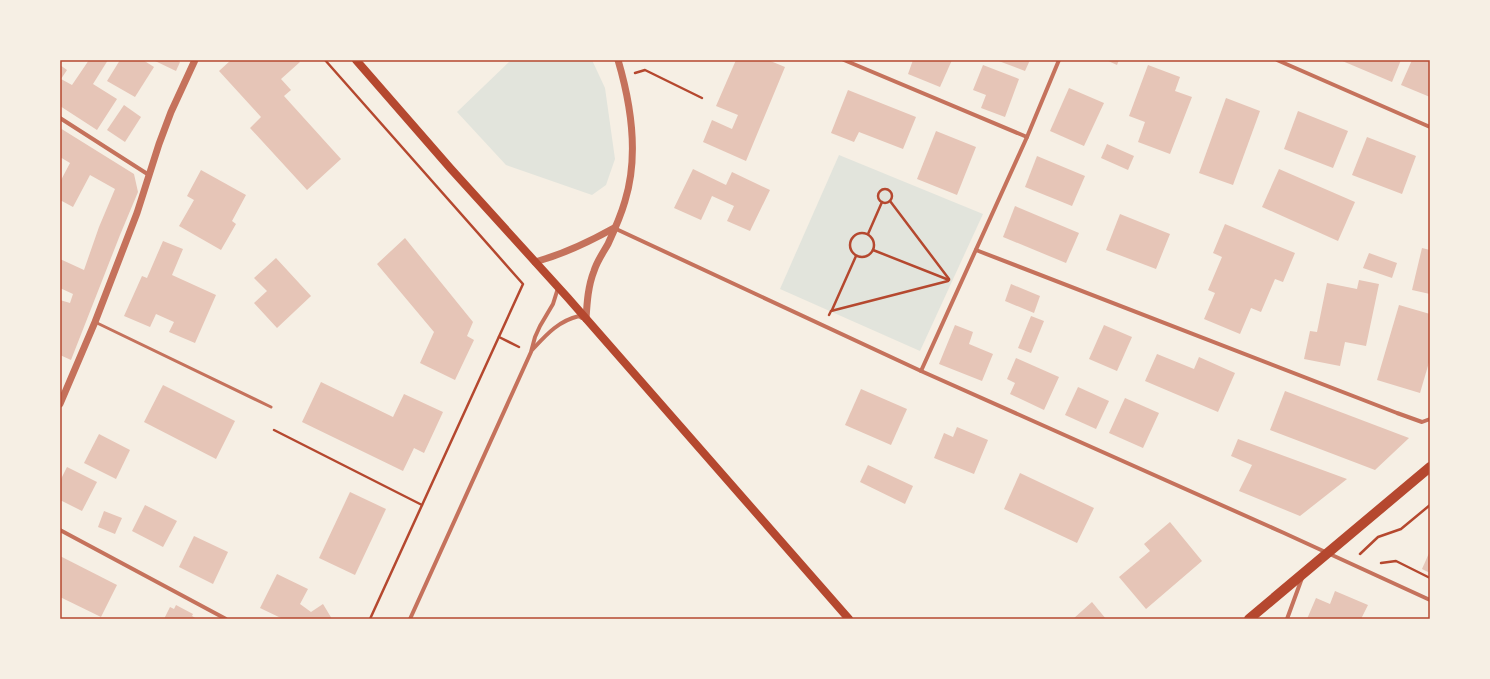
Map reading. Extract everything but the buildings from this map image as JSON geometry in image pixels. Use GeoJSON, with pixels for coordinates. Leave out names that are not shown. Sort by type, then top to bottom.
{"type":"FeatureCollection","features":[{"type":"Feature","properties":{"kind":"main road"},"geometry":{"type":"LineString","coordinates":[[356,60],[849,619]]}},
{"type":"Feature","properties":{"kind":"main road"},"geometry":{"type":"LineString","coordinates":[[1249,619],[1430,467]]}},
{"type":"Feature","properties":{"kind":"street"},"geometry":{"type":"LineString","coordinates":[[60,404],[95,322],[137,213],[171,112],[195,60]]}},
{"type":"Feature","properties":{"kind":"street"},"geometry":{"type":"LineString","coordinates":[[531,352],[547,334],[563,321],[578,316],[586,319],[587,303],[593,272],[625,201],[632,167],[631,115],[618,60]]}},
{"type":"Feature","properties":{"kind":"street"},"geometry":{"type":"LineString","coordinates":[[844,60],[1027,137]]}},
{"type":"Feature","properties":{"kind":"street"},"geometry":{"type":"LineString","coordinates":[[921,371],[1027,137],[1059,60]]}},
{"type":"Feature","properties":{"kind":"street"},"geometry":{"type":"LineString","coordinates":[[1277,60],[1430,128]]}},
{"type":"Feature","properties":{"kind":"street"},"geometry":{"type":"LineString","coordinates":[[60,118],[149,175]]}},
{"type":"Feature","properties":{"kind":"street"},"geometry":{"type":"LineString","coordinates":[[535,262],[555,257],[614,228]]}},
{"type":"Feature","properties":{"kind":"street"},"geometry":{"type":"LineString","coordinates":[[614,228],[921,371],[1430,600]]}},
{"type":"Feature","properties":{"kind":"street"},"geometry":{"type":"LineString","coordinates":[[976,250],[1422,422],[1430,419]]}},
{"type":"Feature","properties":{"kind":"street"},"geometry":{"type":"LineString","coordinates":[[410,619],[531,352],[535,337],[553,304],[558,288]]}},
{"type":"Feature","properties":{"kind":"street"},"geometry":{"type":"LineString","coordinates":[[60,530],[226,619]]}},
{"type":"Feature","properties":{"kind":"street"},"geometry":{"type":"LineString","coordinates":[[1287,619],[1305,572]]}},
{"type":"Feature","properties":{"kind":"lane"},"geometry":{"type":"LineString","coordinates":[[95,322],[271,407]]}},
{"type":"Feature","properties":{"kind":"path"},"geometry":{"type":"LineString","coordinates":[[325,60],[523,284],[370,619]]}},
{"type":"Feature","properties":{"kind":"path"},"geometry":{"type":"LineString","coordinates":[[623,78],[644,70],[702,98]]}},
{"type":"Feature","properties":{"kind":"path"},"geometry":{"type":"LineString","coordinates":[[882,202],[878,195],[884,188],[892,191],[890,201]]}},
{"type":"Feature","properties":{"kind":"path"},"geometry":{"type":"LineString","coordinates":[[882,202],[885,203],[890,201]]}},
{"type":"Feature","properties":{"kind":"path"},"geometry":{"type":"LineString","coordinates":[[890,201],[950,281]]}},
{"type":"Feature","properties":{"kind":"path"},"geometry":{"type":"LineString","coordinates":[[868,234],[882,202]]}},
{"type":"Feature","properties":{"kind":"path"},"geometry":{"type":"LineString","coordinates":[[859,233],[868,234],[872,238],[874,244],[873,250],[866,257],[856,256],[850,251],[849,243],[853,236],[859,233]]}},
{"type":"Feature","properties":{"kind":"path"},"geometry":{"type":"LineString","coordinates":[[873,250],[950,281]]}},
{"type":"Feature","properties":{"kind":"path"},"geometry":{"type":"LineString","coordinates":[[824,326],[856,256]]}},
{"type":"Feature","properties":{"kind":"path"},"geometry":{"type":"LineString","coordinates":[[831,311],[950,281]]}},
{"type":"Feature","properties":{"kind":"path"},"geometry":{"type":"LineString","coordinates":[[498,336],[522,348]]}},
{"type":"Feature","properties":{"kind":"path"},"geometry":{"type":"LineString","coordinates":[[274,430],[422,505]]}},
{"type":"Feature","properties":{"kind":"path"},"geometry":{"type":"LineString","coordinates":[[1365,556],[1359,553],[1378,537],[1401,529],[1430,505]]}},
{"type":"Feature","properties":{"kind":"path"},"geometry":{"type":"LineString","coordinates":[[1376,561],[1381,563],[1396,561],[1430,578]]}},
{"type":"Feature","properties":{"kind":"shaded area"},"geometry":{"type":"Polygon","coordinates":[[[511,60],[592,60],[605,88],[615,159],[606,185],[592,195],[506,165],[457,112],[511,60]]]}},
{"type":"Feature","properties":{"kind":"shaded area"},"geometry":{"type":"Polygon","coordinates":[[[839,155],[983,214],[920,351],[780,289],[839,155]]]}}]}
